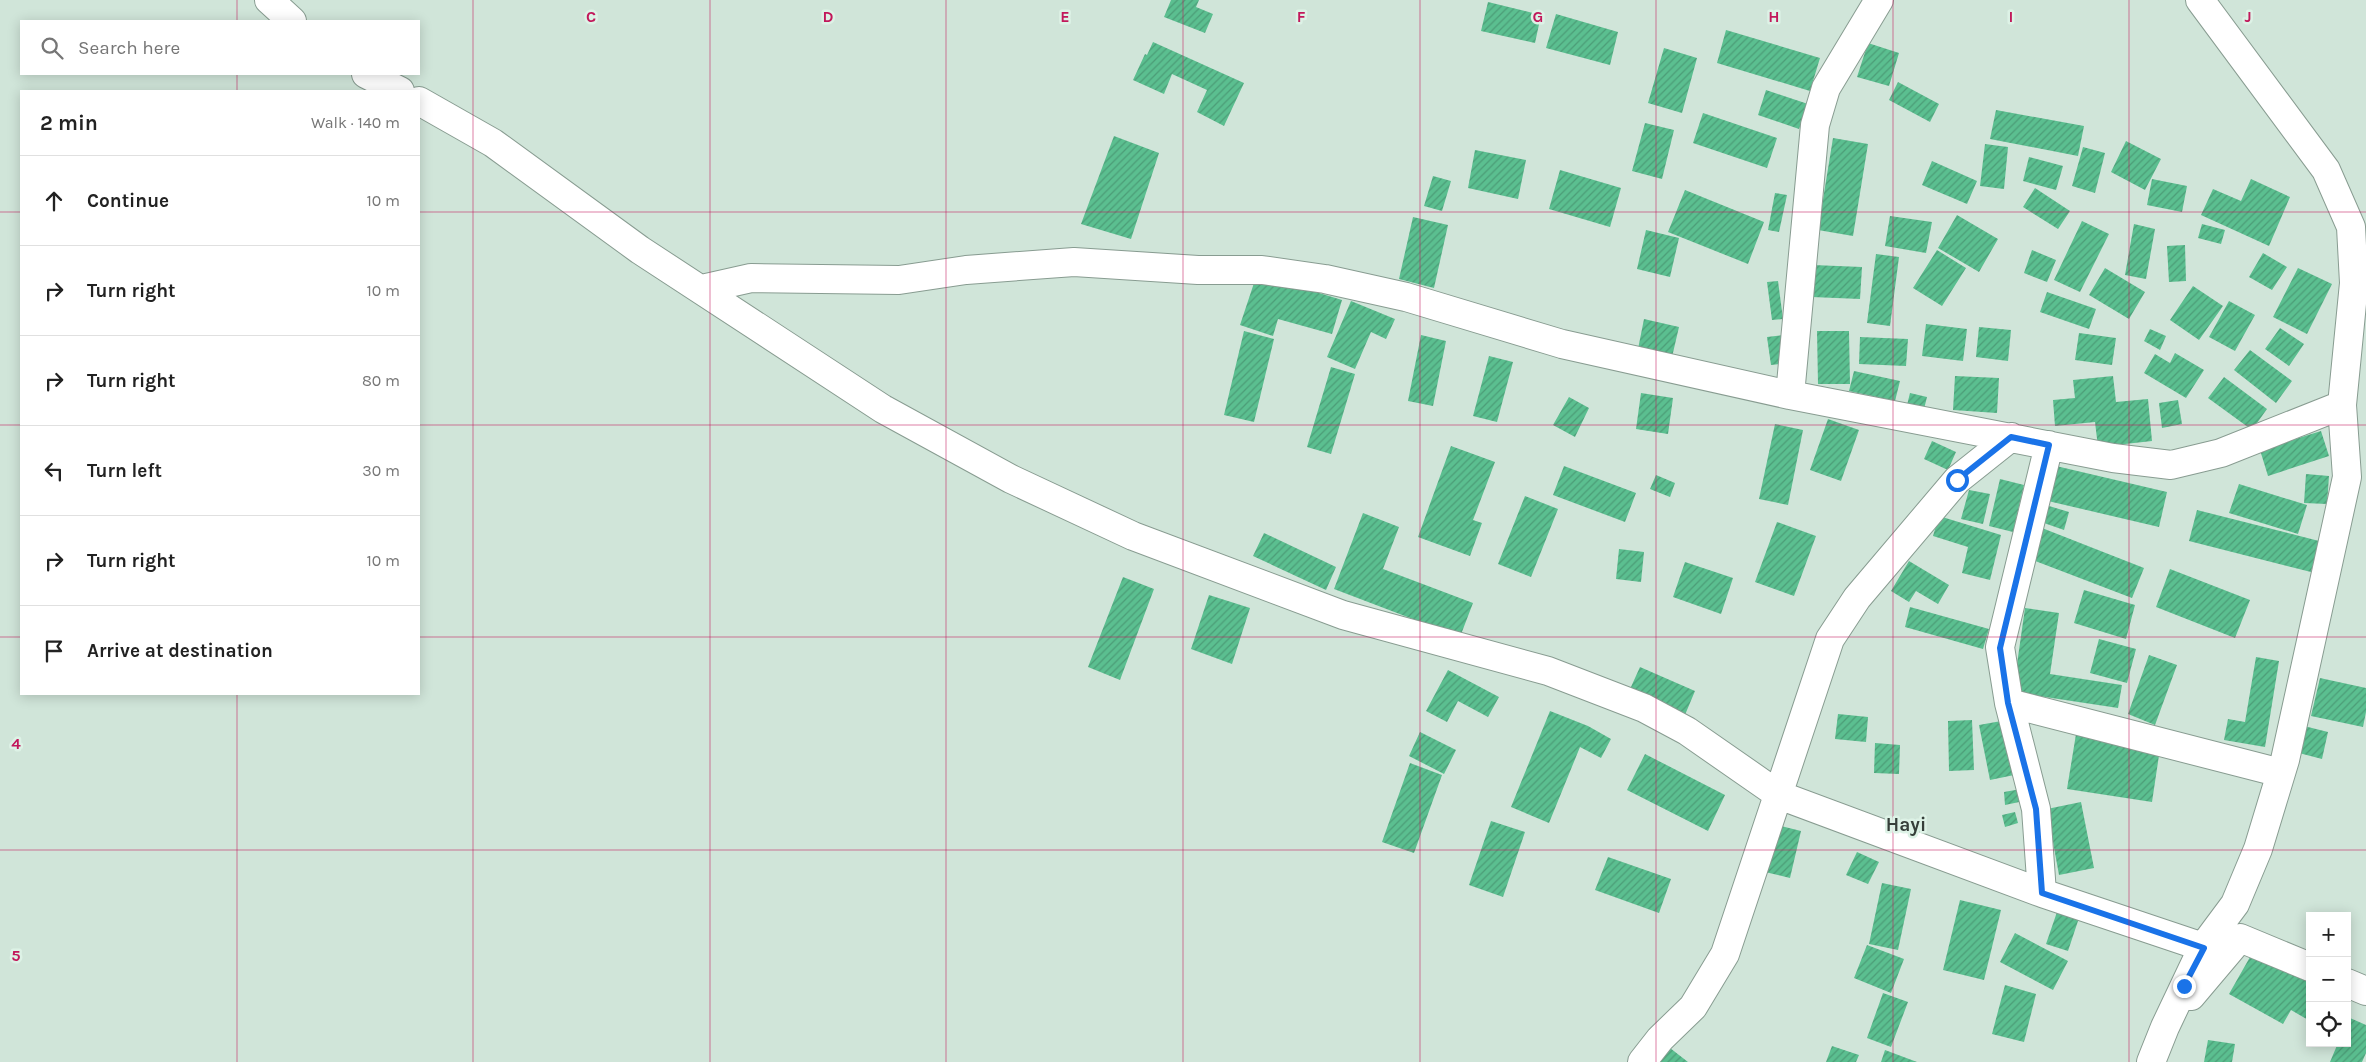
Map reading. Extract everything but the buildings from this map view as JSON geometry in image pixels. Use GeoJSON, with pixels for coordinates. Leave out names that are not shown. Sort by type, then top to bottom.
{"type":"FeatureCollection","features":[{"type":"Feature","properties":{"kind":"street"},"geometry":{"type":"LineString","coordinates":[[269,0],[291,20]]}},
{"type":"Feature","properties":{"kind":"street"},"geometry":{"type":"LineString","coordinates":[[1790,395],[1814,125],[1826,88],[1879,0]]}},
{"type":"Feature","properties":{"kind":"street"},"geometry":{"type":"LineString","coordinates":[[2151,1062],[2165,1026],[2204,948],[2235,904],[2258,849],[2281,773],[2348,477],[2342,405],[2354,283],[2351,228],[2326,170],[2200,0]]}},
{"type":"Feature","properties":{"kind":"street"},"geometry":{"type":"LineString","coordinates":[[368,75],[398,90]]}},
{"type":"Feature","properties":{"kind":"street"},"geometry":{"type":"LineString","coordinates":[[420,103],[493,143],[640,250],[702,289],[883,410],[1011,479],[1133,536],[1343,615],[1548,670],[1644,708],[1687,731],[1779,796],[2042,893],[2204,948]]}},
{"type":"Feature","properties":{"kind":"street"},"geometry":{"type":"LineString","coordinates":[[702,289],[752,278],[899,280],[966,270],[1074,262],[1198,270],[1262,270],[1325,279],[1406,298],[1562,344],[1790,395],[2113,458],[2171,465],[2221,453],[2342,405]]}},
{"type":"Feature","properties":{"kind":"street"},"geometry":{"type":"LineString","coordinates":[[1642,1062],[1660,1039],[1693,1007],[1725,954],[1830,639],[1857,598],[1957,480],[2011,437]]}},
{"type":"Feature","properties":{"kind":"street"},"geometry":{"type":"LineString","coordinates":[[2042,893],[2036,809],[2008,703],[2000,648],[2049,445]]}},
{"type":"Feature","properties":{"kind":"street"},"geometry":{"type":"LineString","coordinates":[[2008,703],[2281,773]]}},
{"type":"Feature","properties":{"kind":"street"},"geometry":{"type":"LineString","coordinates":[[2165,1026],[2240,938],[2306,965]]}},
{"type":"Feature","properties":{"kind":"street"},"geometry":{"type":"LineString","coordinates":[[2351,984],[2366,990]]}},
{"type":"Feature","properties":{"kind":"district","name":"Hayi"},"geometry":{"type":"Point","coordinates":[1906,825]}},
{"type":"Feature","properties":{"kind":"route"},"geometry":{"type":"LineString","coordinates":[[1957,480],[2011,437],[2049,445],[2000,648],[2008,703],[2036,809],[2042,893],[2204,948],[2184,986]]}}]}
